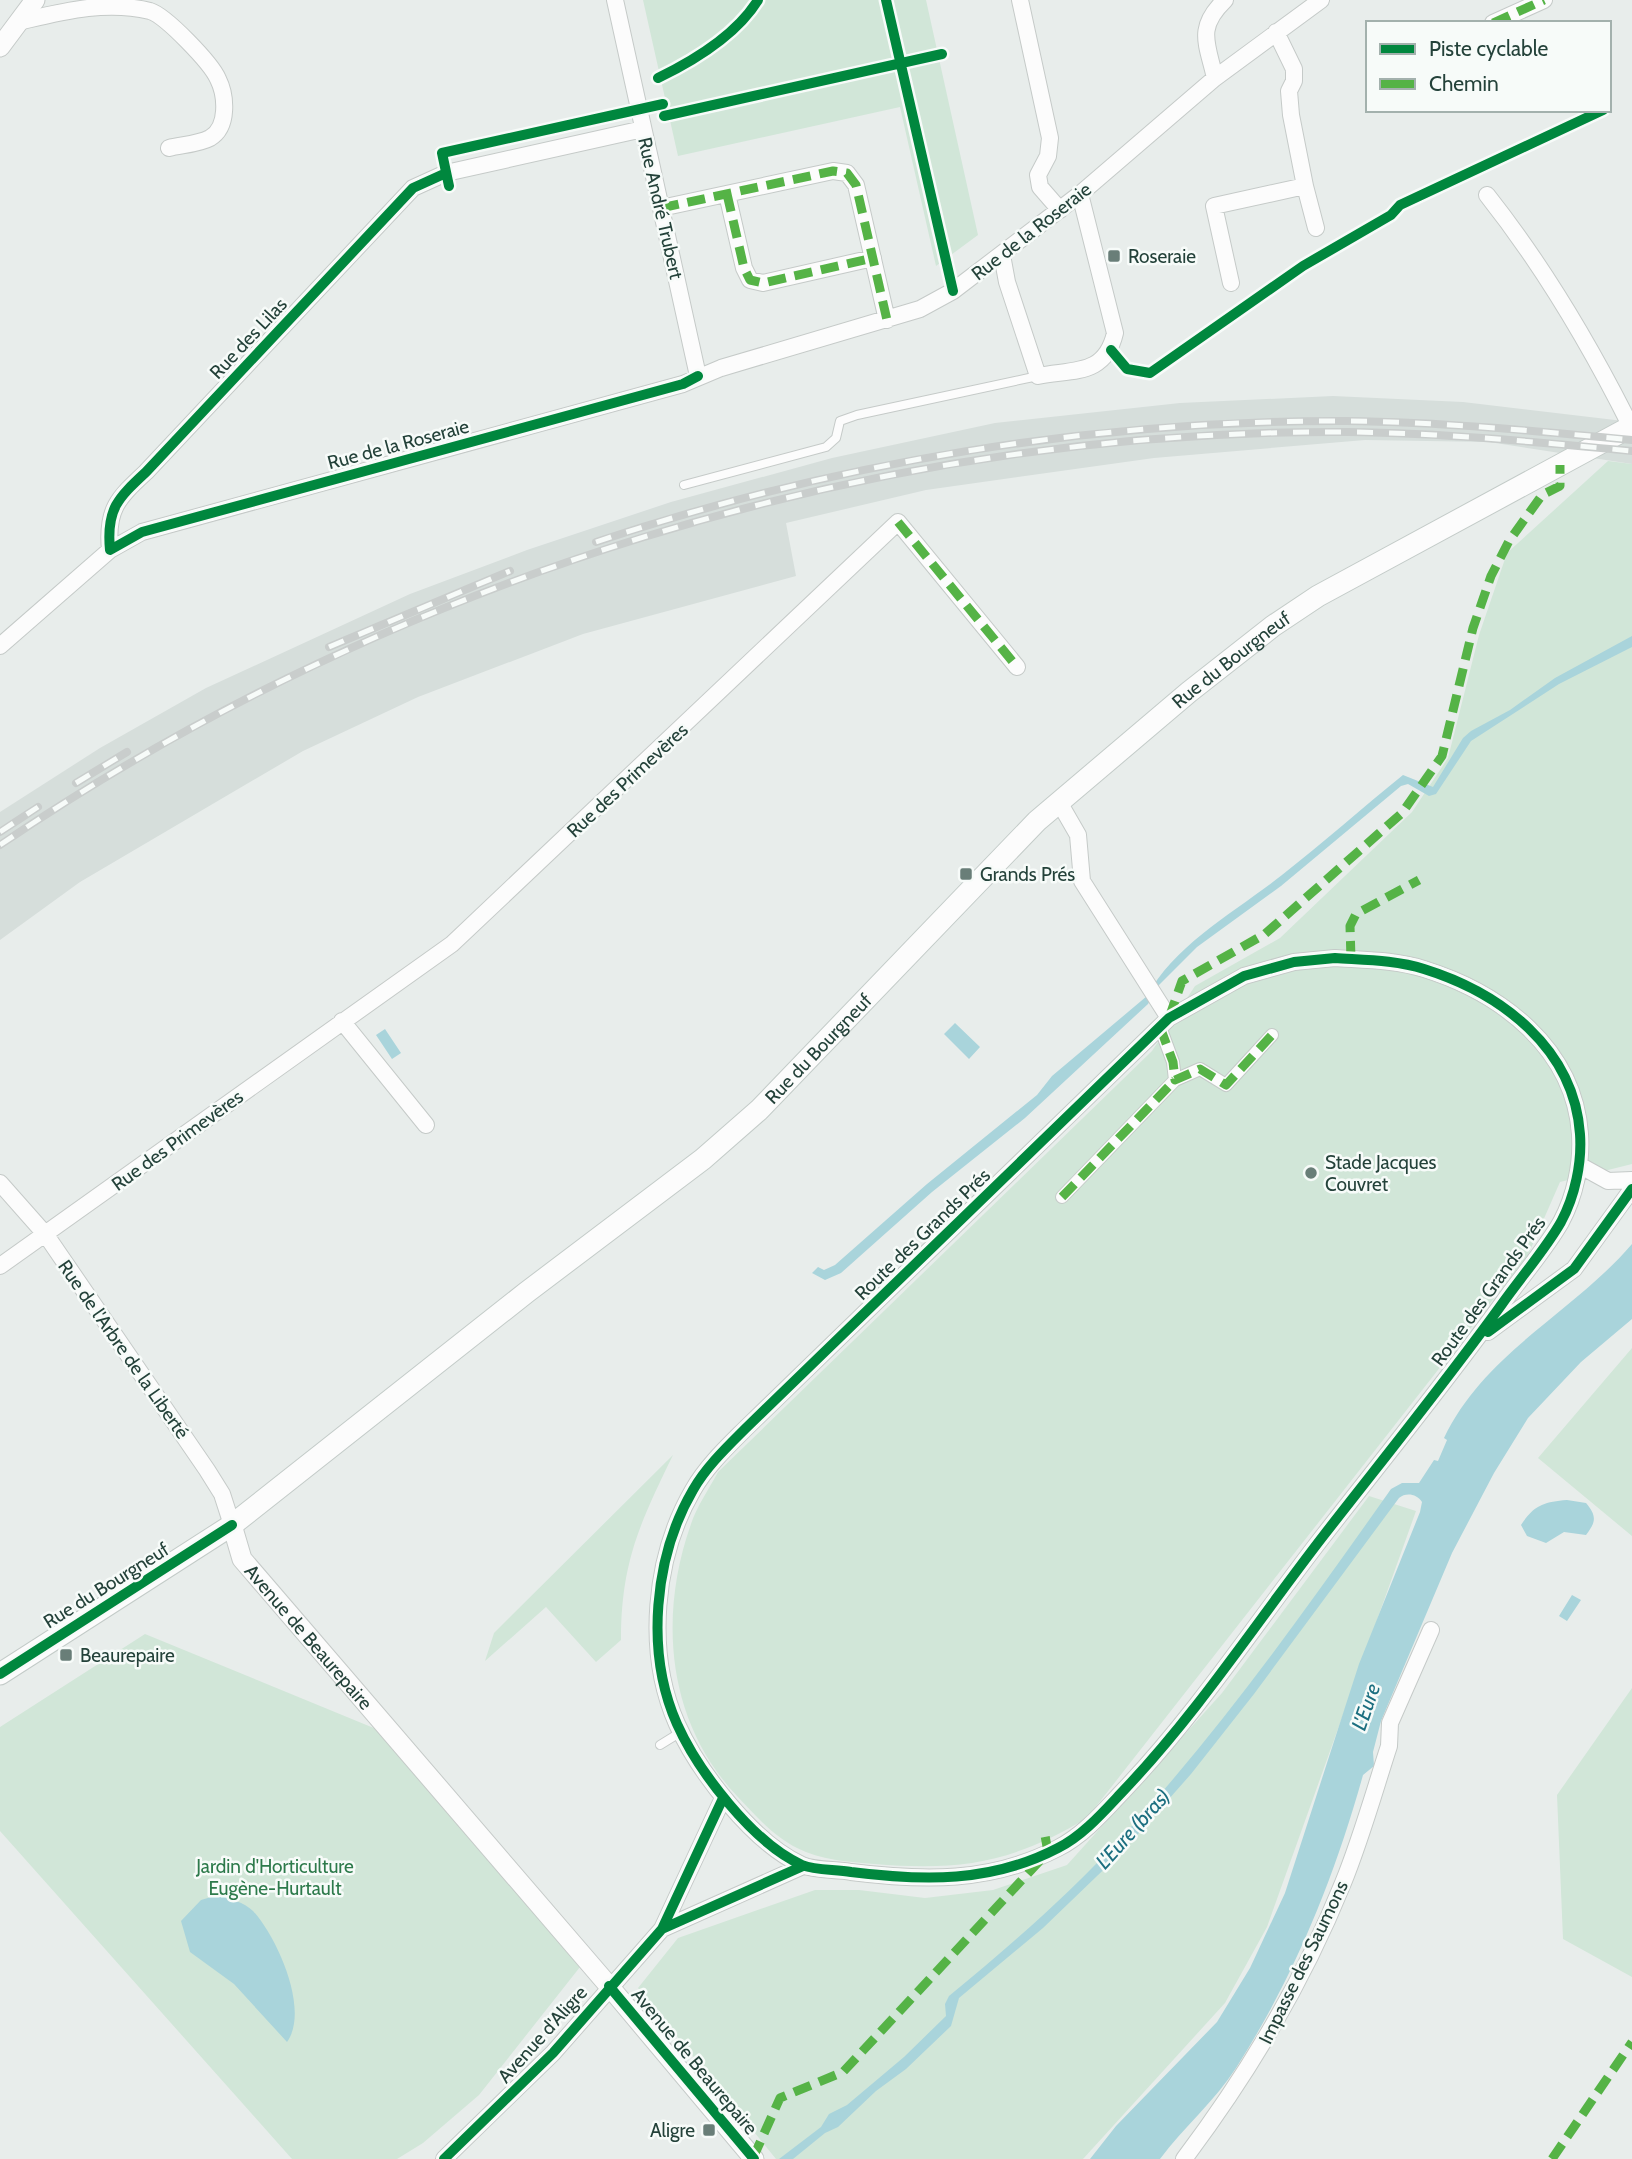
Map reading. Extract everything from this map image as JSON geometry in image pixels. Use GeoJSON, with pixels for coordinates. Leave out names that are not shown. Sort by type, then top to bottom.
{"type":"FeatureCollection","features":[{"type":"Feature","properties":{"kind":"main road","name":"Rue du Bourgneuf"},"geometry":{"type":"LineString","coordinates":[[0,1674],[232,1525],[527,1292],[703,1159],[759,1110],[1059,802],[1189,692],[1284,618],[1329,590],[1632,427]]}},
{"type":"Feature","properties":{"kind":"street"},"geometry":{"type":"LineString","coordinates":[[0,47],[35,0]]}},
{"type":"Feature","properties":{"kind":"street","name":"Rue André Trubert"},"geometry":{"type":"LineString","coordinates":[[615,0],[698,376]]}},
{"type":"Feature","properties":{"kind":"street"},"geometry":{"type":"LineString","coordinates":[[1020,0],[1050,138],[1048,156],[1038,175],[1040,187],[1060,211]]}},
{"type":"Feature","properties":{"kind":"street"},"geometry":{"type":"LineString","coordinates":[[1215,78],[1205,31],[1210,14],[1225,0]]}},
{"type":"Feature","properties":{"kind":"street","name":"Rue de la Roseraie"},"geometry":{"type":"LineString","coordinates":[[0,646],[110,550],[151,530],[683,384],[698,376],[920,309],[953,291],[1060,211],[1215,78],[1321,0]]}},
{"type":"Feature","properties":{"kind":"street"},"geometry":{"type":"LineString","coordinates":[[1497,21],[1544,0]]}},
{"type":"Feature","properties":{"kind":"street"},"geometry":{"type":"LineString","coordinates":[[18,22],[89,2],[152,11],[185,39],[218,78],[224,100],[222,124],[211,138],[169,148]]}},
{"type":"Feature","properties":{"kind":"street"},"geometry":{"type":"LineString","coordinates":[[1276,32],[1294,69],[1289,91],[1291,115],[1316,228]]}},
{"type":"Feature","properties":{"kind":"street","name":"Rue des Lilas"},"geometry":{"type":"LineString","coordinates":[[110,550],[108,532],[116,500],[413,188],[446,173],[643,129]]}},
{"type":"Feature","properties":{"kind":"street"},"geometry":{"type":"LineString","coordinates":[[661,208],[833,171],[847,173],[856,185],[887,320]]}},
{"type":"Feature","properties":{"kind":"street"},"geometry":{"type":"LineString","coordinates":[[1231,283],[1214,206],[1305,186]]}},
{"type":"Feature","properties":{"kind":"street"},"geometry":{"type":"LineString","coordinates":[[727,194],[744,268],[750,280],[763,282],[873,258]]}},
{"type":"Feature","properties":{"kind":"street"},"geometry":{"type":"LineString","coordinates":[[1002,255],[1007,282],[1038,376],[1079,370],[1102,362],[1111,350],[1115,333],[1080,194]]}},
{"type":"Feature","properties":{"kind":"street"},"geometry":{"type":"LineString","coordinates":[[1487,195],[1525,243],[1592,350],[1632,427]]}},
{"type":"Feature","properties":{"kind":"street","name":"Rue des Primevères"},"geometry":{"type":"LineString","coordinates":[[0,1266],[452,944],[898,522],[1017,667]]}},
{"type":"Feature","properties":{"kind":"street"},"geometry":{"type":"LineString","coordinates":[[1059,802],[1078,835],[1082,881],[1152,991],[1164,1022],[1175,1080]]}},
{"type":"Feature","properties":{"kind":"street","name":"Route des Grands Prés"},"geometry":{"type":"LineString","coordinates":[[1335,958],[1378,960],[1421,968],[1486,995],[1517,1015],[1540,1039],[1559,1066],[1572,1097],[1580,1132],[1579,1165],[1562,1221],[1474,1342],[1158,1754],[1093,1823],[1060,1847],[1014,1866],[958,1878],[908,1880],[803,1866],[766,1840],[723,1798],[674,1717],[658,1642],[660,1591],[669,1541],[693,1490],[716,1459],[745,1429],[1164,1022],[1244,976],[1294,962],[1335,958]]}},
{"type":"Feature","properties":{"kind":"street"},"geometry":{"type":"LineString","coordinates":[[342,1021],[426,1125]]}},
{"type":"Feature","properties":{"kind":"street"},"geometry":{"type":"LineString","coordinates":[[1062,1197],[1175,1080],[1200,1069],[1226,1085],[1272,1035]]}},
{"type":"Feature","properties":{"kind":"street"},"geometry":{"type":"LineString","coordinates":[[1579,1165],[1608,1181],[1632,1180]]}},
{"type":"Feature","properties":{"kind":"street","name":"Rue de l'Arbre de la Liberté"},"geometry":{"type":"LineString","coordinates":[[0,1183],[46,1235],[207,1470],[222,1494],[232,1525]]}},
{"type":"Feature","properties":{"kind":"street"},"geometry":{"type":"LineString","coordinates":[[1474,1342],[1574,1269],[1632,1189]]}},
{"type":"Feature","properties":{"kind":"street","name":"Avenue de Beaurepaire"},"geometry":{"type":"LineString","coordinates":[[232,1525],[242,1559],[754,2159]]}},
{"type":"Feature","properties":{"kind":"street","name":"Impasse des Saumons"},"geometry":{"type":"LineString","coordinates":[[1184,2159],[1256,2058],[1316,1944],[1344,1882],[1388,1746],[1390,1723],[1431,1630]]}},
{"type":"Feature","properties":{"kind":"street","name":"Avenue d'Aligre"},"geometry":{"type":"LineString","coordinates":[[444,2159],[552,2053],[662,1929],[723,1798]]}},
{"type":"Feature","properties":{"kind":"street","name":"Avenue d'Aligre"},"geometry":{"type":"LineString","coordinates":[[662,1929],[803,1866]]}},
{"type":"Feature","properties":{"kind":"lane"},"geometry":{"type":"LineString","coordinates":[[684,485],[827,447],[836,438],[840,421],[857,415],[1038,376]]}},
{"type":"Feature","properties":{"kind":"lane"},"geometry":{"type":"LineString","coordinates":[[660,1745],[681,1732]]}},
{"type":"Feature","properties":{"kind":"shaded area"},"geometry":{"type":"Polygon","coordinates":[[[1333,396],[1463,402],[1632,422],[1632,464],[1489,442],[1365,440],[1154,458],[926,490],[786,523],[796,576],[583,634],[418,697],[303,751],[80,882],[0,940],[0,812],[100,748],[206,688],[410,594],[527,550],[671,502],[832,458],[995,423],[1180,403],[1333,396]]]}},
{"type":"Feature","properties":{"kind":"green space"},"geometry":{"type":"Polygon","coordinates":[[[643,0],[926,0],[978,235],[936,266],[900,107],[678,156],[643,0]]]}},
{"type":"Feature","properties":{"kind":"green space","name":"Stade Jacques Couvret"},"geometry":{"type":"Polygon","coordinates":[[[1608,461],[1632,464],[1632,1164],[1560,1182],[1528,1255],[1087,1818],[1060,1833],[1010,1854],[960,1864],[905,1866],[845,1861],[815,1855],[788,1843],[758,1818],[714,1767],[696,1735],[683,1702],[675,1667],[674,1595],[681,1559],[694,1517],[718,1472],[1152,1051],[1195,986],[1280,938],[1412,812],[1448,758],[1479,635],[1507,553],[1608,461]]]}},
{"type":"Feature","properties":{"kind":"green space"},"geometry":{"type":"Polygon","coordinates":[[[1632,1348],[1632,1536],[1538,1458],[1632,1348]]]}},
{"type":"Feature","properties":{"kind":"green space"},"geometry":{"type":"Polygon","coordinates":[[[673,1455],[642,1523],[629,1565],[624,1588],[621,1640],[596,1662],[546,1607],[485,1661],[494,1633],[673,1455]]]}},
{"type":"Feature","properties":{"kind":"green space"},"geometry":{"type":"Polygon","coordinates":[[[1369,1496],[1416,1511],[1267,1927],[1225,2003],[1083,2159],[776,2159],[638,1988],[678,1938],[815,1890],[859,1890],[925,1898],[993,1890],[1067,1865],[1222,1693],[1369,1496]]]}},
{"type":"Feature","properties":{"kind":"green space","name":"Jardin d'Horticulture Eugène-Hurtault"},"geometry":{"type":"Polygon","coordinates":[[[145,1634],[381,1731],[580,1967],[479,2095],[423,2143],[397,2159],[292,2159],[0,1831],[0,1727],[145,1634]]]}},
{"type":"Feature","properties":{"kind":"green space"},"geometry":{"type":"Polygon","coordinates":[[[1632,1688],[1632,1977],[1563,1939],[1557,1795],[1632,1688]]]}},
{"type":"Feature","properties":{"kind":"water"},"geometry":{"type":"Polygon","coordinates":[[[1632,636],[1632,647],[1559,684],[1471,741],[1436,794],[1429,796],[1408,784],[1401,786],[1281,886],[1197,947],[1159,985],[1148,1004],[1025,1118],[932,1192],[841,1273],[825,1280],[812,1273],[818,1267],[824,1270],[835,1265],[927,1184],[1037,1095],[1052,1076],[1147,996],[1173,960],[1207,930],[1297,863],[1403,775],[1433,787],[1463,738],[1471,731],[1510,710],[1555,678],[1632,636]]]}},
{"type":"Feature","properties":{"kind":"water"},"geometry":{"type":"Polygon","coordinates":[[[955,1023],[980,1047],[969,1059],[944,1034],[955,1023]]]}},
{"type":"Feature","properties":{"kind":"water"},"geometry":{"type":"Polygon","coordinates":[[[385,1029],[401,1053],[392,1059],[376,1035],[385,1029]]]}},
{"type":"Feature","properties":{"kind":"water"},"geometry":{"type":"Polygon","coordinates":[[[1632,1244],[1632,1319],[1581,1362],[1528,1418],[1494,1473],[1452,1553],[1381,1721],[1373,1752],[1374,1766],[1363,1775],[1339,1852],[1294,1963],[1236,2068],[1160,2159],[1090,2159],[1116,2126],[1217,2022],[1250,1968],[1285,1893],[1359,1664],[1420,1512],[1422,1502],[1414,1496],[1405,1495],[1399,1498],[1254,1694],[1191,1774],[1123,1851],[1043,1928],[959,1998],[951,2026],[906,2069],[876,2091],[838,2127],[825,2133],[793,2159],[779,2159],[821,2127],[829,2114],[847,2105],[904,2057],[946,2016],[945,2004],[949,1996],[1038,1920],[1121,1838],[1228,1712],[1295,1624],[1391,1489],[1402,1483],[1419,1483],[1434,1460],[1438,1461],[1447,1440],[1444,1438],[1461,1408],[1482,1381],[1506,1357],[1583,1292],[1632,1244]]]}},
{"type":"Feature","properties":{"kind":"water"},"geometry":{"type":"Polygon","coordinates":[[[1567,1500],[1586,1503],[1592,1512],[1593,1523],[1586,1535],[1564,1532],[1546,1543],[1527,1536],[1521,1525],[1530,1513],[1546,1504],[1567,1500]]]}},
{"type":"Feature","properties":{"kind":"water"},"geometry":{"type":"Polygon","coordinates":[[[1572,1595],[1581,1600],[1567,1621],[1559,1616],[1572,1595]]]}},
{"type":"Feature","properties":{"kind":"water"},"geometry":{"type":"Polygon","coordinates":[[[218,1895],[241,1903],[253,1911],[280,1955],[293,1993],[295,2012],[293,2028],[287,2042],[234,1984],[190,1952],[181,1921],[201,1900],[218,1895]]]}},
{"type":"Feature","properties":{"kind":"railway"},"geometry":{"type":"LineString","coordinates":[[596,542],[779,489],[872,468],[966,451],[1156,428],[1346,421],[1418,423],[1632,440]]}},
{"type":"Feature","properties":{"kind":"railway"},"geometry":{"type":"LineString","coordinates":[[0,845],[152,750],[310,667],[474,596],[643,537],[816,491],[992,458],[1170,438],[1384,433],[1490,438],[1632,451]]}},
{"type":"Feature","properties":{"kind":"railway"},"geometry":{"type":"LineString","coordinates":[[329,647],[510,571]]}},
{"type":"Feature","properties":{"kind":"railway"},"geometry":{"type":"LineString","coordinates":[[76,783],[127,752]]}},
{"type":"Feature","properties":{"kind":"railway"},"geometry":{"type":"LineString","coordinates":[[0,832],[38,807]]}},
{"type":"Feature","properties":{"kind":"marked path"},"geometry":{"type":"LineString","coordinates":[[1497,21],[1544,0]]}},
{"type":"Feature","properties":{"kind":"marked path"},"geometry":{"type":"LineString","coordinates":[[661,208],[833,171],[847,173],[856,185],[887,320]]}},
{"type":"Feature","properties":{"kind":"marked path"},"geometry":{"type":"LineString","coordinates":[[727,194],[744,268],[750,280],[763,283],[873,258]]}},
{"type":"Feature","properties":{"kind":"marked path"},"geometry":{"type":"LineString","coordinates":[[1169,1018],[1182,981],[1265,934],[1402,813],[1442,756],[1473,628],[1491,576],[1509,541],[1542,495],[1560,486],[1560,465]]}},
{"type":"Feature","properties":{"kind":"marked path"},"geometry":{"type":"LineString","coordinates":[[898,522],[1017,667]]}},
{"type":"Feature","properties":{"kind":"marked path"},"geometry":{"type":"LineString","coordinates":[[1351,959],[1350,926],[1356,914],[1419,880]]}},
{"type":"Feature","properties":{"kind":"marked path"},"geometry":{"type":"LineString","coordinates":[[1160,1027],[1173,1062],[1175,1080],[1200,1069],[1226,1085],[1272,1035]]}},
{"type":"Feature","properties":{"kind":"marked path"},"geometry":{"type":"LineString","coordinates":[[1062,1197],[1175,1080]]}},
{"type":"Feature","properties":{"kind":"marked path"},"geometry":{"type":"LineString","coordinates":[[753,2158],[780,2098],[843,2072],[1048,1852],[1044,1830]]}},
{"type":"Feature","properties":{"kind":"marked path"},"geometry":{"type":"LineString","coordinates":[[1552,2159],[1632,2042]]}},
{"type":"Feature","properties":{"kind":"cycle path"},"geometry":{"type":"LineString","coordinates":[[658,78],[726,35],[758,0]]}},
{"type":"Feature","properties":{"kind":"cycle path"},"geometry":{"type":"LineString","coordinates":[[886,0],[953,291]]}},
{"type":"Feature","properties":{"kind":"cycle path"},"geometry":{"type":"LineString","coordinates":[[664,116],[942,54]]}},
{"type":"Feature","properties":{"kind":"cycle path"},"geometry":{"type":"LineString","coordinates":[[449,186],[442,153],[663,104]]}},
{"type":"Feature","properties":{"kind":"cycle path"},"geometry":{"type":"LineString","coordinates":[[1111,350],[1127,369],[1150,373],[1303,266],[1391,215],[1400,205],[1599,112]]}},
{"type":"Feature","properties":{"kind":"cycle path"},"geometry":{"type":"LineString","coordinates":[[446,173],[413,188],[128,489],[112,514],[110,550],[142,532],[683,384],[698,376]]}},
{"type":"Feature","properties":{"kind":"cycle path"},"geometry":{"type":"LineString","coordinates":[[1335,958],[1402,964],[1453,979],[1506,1009],[1529,1028],[1548,1050],[1564,1075],[1575,1103],[1580,1134],[1579,1168],[1574,1190],[1555,1232],[1459,1363],[1324,1535],[1203,1697],[1152,1759],[1077,1836],[1058,1848],[1008,1868],[930,1878],[820,1869],[802,1865],[783,1855],[746,1823],[698,1763],[677,1724],[667,1696],[658,1636],[658,1605],[662,1574],[670,1545],[693,1490],[717,1458],[745,1429],[1169,1018],[1244,976],[1294,962],[1335,958]]}},
{"type":"Feature","properties":{"kind":"cycle path"},"geometry":{"type":"LineString","coordinates":[[1488,1332],[1574,1269],[1632,1189]]}},
{"type":"Feature","properties":{"kind":"cycle path"},"geometry":{"type":"LineString","coordinates":[[0,1674],[232,1525]]}},
{"type":"Feature","properties":{"kind":"cycle path"},"geometry":{"type":"LineString","coordinates":[[444,2159],[553,2053],[662,1929],[723,1798]]}},
{"type":"Feature","properties":{"kind":"cycle path"},"geometry":{"type":"LineString","coordinates":[[662,1929],[803,1866]]}},
{"type":"Feature","properties":{"kind":"cycle path"},"geometry":{"type":"LineString","coordinates":[[609,1986],[754,2159]]}},
{"type":"Feature","properties":{"kind":"place","name":"Roseraie"},"geometry":{"type":"Point","coordinates":[1114,256]}},
{"type":"Feature","properties":{"kind":"place","name":"Grands Prés"},"geometry":{"type":"Point","coordinates":[966,874]}},
{"type":"Feature","properties":{"kind":"place","name":"Stade Jacques Couvret"},"geometry":{"type":"Point","coordinates":[1311,1173]}},
{"type":"Feature","properties":{"kind":"place","name":"Beaurepaire"},"geometry":{"type":"Point","coordinates":[66,1655]}},
{"type":"Feature","properties":{"kind":"place","name":"Aligre"},"geometry":{"type":"Point","coordinates":[709,2130]}},
{"type":"Feature","properties":{"kind":"water label","name":"L'Eure"},"geometry":{"type":"Point","coordinates":[1366,1707]}},
{"type":"Feature","properties":{"kind":"water label","name":"L'Eure (bras)"},"geometry":{"type":"Point","coordinates":[1133,1829]}}]}
